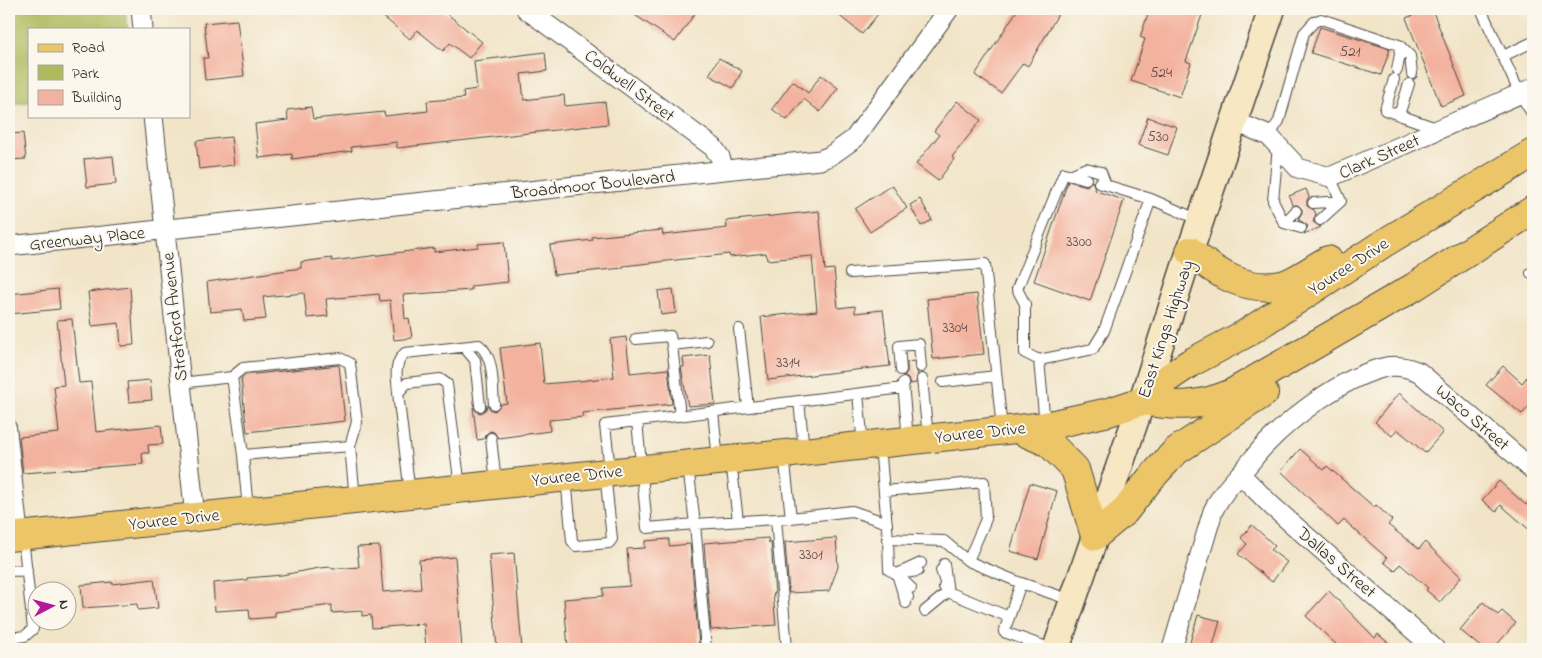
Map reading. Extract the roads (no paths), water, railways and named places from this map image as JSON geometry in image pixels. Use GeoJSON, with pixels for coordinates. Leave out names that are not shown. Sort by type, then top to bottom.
{"type":"FeatureCollection","features":[{"type":"Feature","properties":{"kind":"main road","name":"East Kings Highway"},"geometry":{"type":"LineString","coordinates":[[1054,649],[1142,401],[1200,220],[1272,9]]}},
{"type":"Feature","properties":{"kind":"main road","name":"Youree Drive"},"geometry":{"type":"LineString","coordinates":[[16,536],[1045,426],[1109,412],[1142,401],[1165,380],[1190,363],[1245,334],[1384,243],[1533,153]]}},
{"type":"Feature","properties":{"kind":"main road","name":"Youree Drive"},"geometry":{"type":"LineString","coordinates":[[1142,401],[1190,406],[1212,402],[1232,393],[1414,287],[1533,210]]}},
{"type":"Feature","properties":{"kind":"main road"},"geometry":{"type":"LineString","coordinates":[[1190,251],[1210,269],[1232,281],[1257,286],[1282,285],[1353,248],[1384,243]]}},
{"type":"Feature","properties":{"kind":"main road"},"geometry":{"type":"LineString","coordinates":[[1009,429],[1050,443],[1075,469],[1095,536],[1125,511],[1150,479],[1176,451],[1298,371],[1308,359],[1312,347]]}},
{"type":"Feature","properties":{"kind":"street"},"geometry":{"type":"LineString","coordinates":[[141,9],[143,28]]}},
{"type":"Feature","properties":{"kind":"street","name":"Coldwell Street"},"geometry":{"type":"LineString","coordinates":[[526,9],[712,147],[720,157],[724,170]]}},
{"type":"Feature","properties":{"kind":"street","name":"Broadmoor Boulevard"},"geometry":{"type":"LineString","coordinates":[[166,229],[820,160],[847,145],[862,129],[949,9]]}},
{"type":"Feature","properties":{"kind":"street","name":"Clark Street"},"geometry":{"type":"LineString","coordinates":[[1234,121],[1274,140],[1298,168],[1330,177],[1527,91]]}},
{"type":"Feature","properties":{"kind":"street","name":"Stratford Avenue"},"geometry":{"type":"LineString","coordinates":[[153,118],[195,517]]}},
{"type":"Feature","properties":{"kind":"street","name":"Greenway Place"},"geometry":{"type":"LineString","coordinates":[[9,246],[166,229]]}},
{"type":"Feature","properties":{"kind":"street","name":"Waco Street"},"geometry":{"type":"LineString","coordinates":[[1240,474],[1263,446],[1307,408],[1333,392],[1383,368],[1402,366],[1419,372],[1433,383],[1533,470]]}},
{"type":"Feature","properties":{"kind":"street"},"geometry":{"type":"LineString","coordinates":[[1172,649],[1213,510],[1228,486],[1240,474]]}},
{"type":"Feature","properties":{"kind":"street","name":"Dallas Street"},"geometry":{"type":"LineString","coordinates":[[1240,474],[1272,506],[1435,649]]}},
{"type":"Feature","properties":{"kind":"lane"},"geometry":{"type":"LineString","coordinates":[[1481,9],[1503,56],[1527,91],[1533,115]]}},
{"type":"Feature","properties":{"kind":"lane"},"geometry":{"type":"LineString","coordinates":[[1284,223],[1273,201],[1274,140],[1293,78],[1304,33],[1314,22],[1321,20],[1399,45],[1410,56],[1410,79],[1399,115]]}},
{"type":"Feature","properties":{"kind":"lane"},"geometry":{"type":"LineString","coordinates":[[1503,56],[1533,42]]}},
{"type":"Feature","properties":{"kind":"lane"},"geometry":{"type":"LineString","coordinates":[[1399,45],[1400,54],[1385,110],[1440,129]]}},
{"type":"Feature","properties":{"kind":"lane"},"geometry":{"type":"LineString","coordinates":[[1070,175],[1086,168],[1101,172],[1103,184],[1150,199],[1200,220]]}},
{"type":"Feature","properties":{"kind":"lane"},"geometry":{"type":"LineString","coordinates":[[1086,179],[1064,173],[1017,289],[1025,304],[1025,353],[1039,360],[1093,349],[1104,331],[1150,199]]}},
{"type":"Feature","properties":{"kind":"lane"},"geometry":{"type":"LineString","coordinates":[[1330,177],[1341,201]]}},
{"type":"Feature","properties":{"kind":"lane"},"geometry":{"type":"LineString","coordinates":[[1341,201],[1317,212],[1341,201]]}},
{"type":"Feature","properties":{"kind":"lane"},"geometry":{"type":"LineString","coordinates":[[1284,223],[1299,220],[1284,223]]}},
{"type":"Feature","properties":{"kind":"lane"},"geometry":{"type":"LineString","coordinates":[[850,273],[985,264],[996,376],[1009,429]]}},
{"type":"Feature","properties":{"kind":"lane"},"geometry":{"type":"LineString","coordinates":[[739,329],[748,407]]}},
{"type":"Feature","properties":{"kind":"lane"},"geometry":{"type":"LineString","coordinates":[[636,339],[670,336],[680,416]]}},
{"type":"Feature","properties":{"kind":"lane"},"geometry":{"type":"LineString","coordinates":[[672,345],[707,342]]}},
{"type":"Feature","properties":{"kind":"lane"},"geometry":{"type":"LineString","coordinates":[[901,370],[899,346],[919,344],[921,367]]}},
{"type":"Feature","properties":{"kind":"lane"},"geometry":{"type":"LineString","coordinates":[[410,494],[396,369],[401,357],[405,353],[479,346],[485,350],[489,357],[487,405]]}},
{"type":"Feature","properties":{"kind":"lane"},"geometry":{"type":"LineString","coordinates":[[181,383],[232,377],[243,368],[340,358],[350,363],[357,422],[350,446],[355,500]]}},
{"type":"Feature","properties":{"kind":"lane"},"geometry":{"type":"LineString","coordinates":[[1039,360],[1045,426]]}},
{"type":"Feature","properties":{"kind":"lane"},"geometry":{"type":"LineString","coordinates":[[943,382],[996,376]]}},
{"type":"Feature","properties":{"kind":"lane"},"geometry":{"type":"LineString","coordinates":[[232,377],[243,455],[248,511]]}},
{"type":"Feature","properties":{"kind":"lane"},"geometry":{"type":"LineString","coordinates":[[398,393],[407,383],[440,379],[447,384],[460,488]]}},
{"type":"Feature","properties":{"kind":"lane"},"geometry":{"type":"LineString","coordinates":[[918,439],[922,379]]}},
{"type":"Feature","properties":{"kind":"lane"},"geometry":{"type":"LineString","coordinates":[[566,477],[572,541],[576,546],[609,543],[612,539],[605,425],[858,394],[903,385],[918,439]]}},
{"type":"Feature","properties":{"kind":"lane"},"geometry":{"type":"LineString","coordinates":[[858,394],[885,491],[889,570],[897,574],[908,596],[897,574]]}},
{"type":"Feature","properties":{"kind":"lane"},"geometry":{"type":"LineString","coordinates":[[791,518],[794,452],[799,401]]}},
{"type":"Feature","properties":{"kind":"lane"},"geometry":{"type":"LineString","coordinates":[[713,412],[738,521]]}},
{"type":"Feature","properties":{"kind":"lane"},"geometry":{"type":"LineString","coordinates":[[637,421],[647,528],[791,518],[852,511],[887,524]]}},
{"type":"Feature","properties":{"kind":"lane"},"geometry":{"type":"LineString","coordinates":[[9,423],[11,427],[16,536],[27,570],[33,629],[25,636],[9,638]]}},
{"type":"Feature","properties":{"kind":"lane"},"geometry":{"type":"LineString","coordinates":[[491,438],[496,484]]}},
{"type":"Feature","properties":{"kind":"lane"},"geometry":{"type":"LineString","coordinates":[[243,455],[350,446]]}},
{"type":"Feature","properties":{"kind":"lane"},"geometry":{"type":"LineString","coordinates":[[688,464],[706,649]]}},
{"type":"Feature","properties":{"kind":"lane"},"geometry":{"type":"LineString","coordinates":[[885,491],[984,482],[986,519],[968,560]]}},
{"type":"Feature","properties":{"kind":"lane"},"geometry":{"type":"LineString","coordinates":[[776,519],[787,649]]}},
{"type":"Feature","properties":{"kind":"lane"},"geometry":{"type":"LineString","coordinates":[[888,539],[944,541],[968,560],[1021,583],[1072,601]]}},
{"type":"Feature","properties":{"kind":"lane"},"geometry":{"type":"LineString","coordinates":[[897,574],[921,563],[897,574]]}},
{"type":"Feature","properties":{"kind":"lane"},"geometry":{"type":"LineString","coordinates":[[9,572],[27,570]]}},
{"type":"Feature","properties":{"kind":"lane"},"geometry":{"type":"LineString","coordinates":[[948,592],[940,571],[948,592],[1009,617]]}},
{"type":"Feature","properties":{"kind":"lane"},"geometry":{"type":"LineString","coordinates":[[1021,583],[1004,632],[1054,649]]}},
{"type":"Feature","properties":{"kind":"lane"},"geometry":{"type":"LineString","coordinates":[[948,592],[928,604],[948,592]]}}]}
